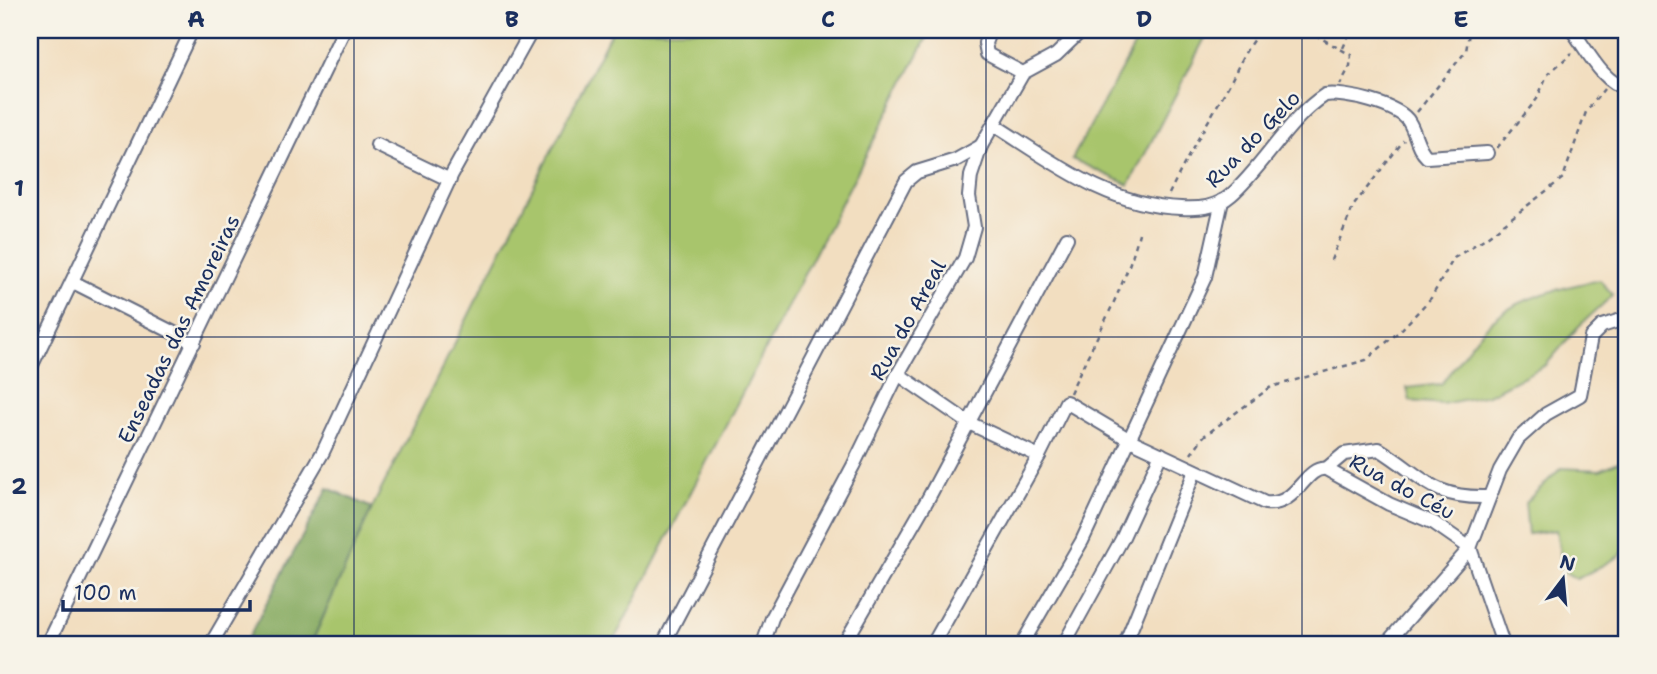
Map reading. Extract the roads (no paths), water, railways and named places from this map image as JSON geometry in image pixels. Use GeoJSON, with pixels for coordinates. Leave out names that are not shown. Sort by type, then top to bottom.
{"type":"FeatureCollection","features":[{"type":"Feature","properties":{"kind":"street"},"geometry":{"type":"LineString","coordinates":[[30,369],[192,30]]}},
{"type":"Feature","properties":{"kind":"street","name":"Enseadas das Amoreiras"},"geometry":{"type":"LineString","coordinates":[[48,644],[344,30]]}},
{"type":"Feature","properties":{"kind":"street"},"geometry":{"type":"LineString","coordinates":[[211,644],[323,452],[450,180],[532,30]]}},
{"type":"Feature","properties":{"kind":"street"},"geometry":{"type":"LineString","coordinates":[[990,30],[985,43],[987,54],[1023,73],[1056,55],[1082,30]]}},
{"type":"Feature","properties":{"kind":"street"},"geometry":{"type":"LineString","coordinates":[[1572,30],[1613,81],[1627,88]]}},
{"type":"Feature","properties":{"kind":"street","name":"Rua do Areal"},"geometry":{"type":"LineString","coordinates":[[763,644],[772,618],[853,466],[898,374],[965,258],[974,227],[969,196],[971,176],[981,146],[1023,73]]}},
{"type":"Feature","properties":{"kind":"street","name":"Rua do Gelo"},"geometry":{"type":"LineString","coordinates":[[994,125],[1090,186],[1120,198],[1163,206],[1201,209],[1222,201],[1245,181],[1317,100],[1335,93],[1345,93],[1401,113],[1427,157],[1487,153]]}},
{"type":"Feature","properties":{"kind":"street"},"geometry":{"type":"LineString","coordinates":[[377,145],[450,180]]}},
{"type":"Feature","properties":{"kind":"street"},"geometry":{"type":"LineString","coordinates":[[663,644],[906,181],[917,172],[956,160],[981,146]]}},
{"type":"Feature","properties":{"kind":"street"},"geometry":{"type":"LineString","coordinates":[[1022,644],[1082,541],[1205,277],[1222,201]]}},
{"type":"Feature","properties":{"kind":"street"},"geometry":{"type":"LineString","coordinates":[[844,644],[969,423],[1067,237]]}},
{"type":"Feature","properties":{"kind":"street"},"geometry":{"type":"LineString","coordinates":[[73,282],[194,343]]}},
{"type":"Feature","properties":{"kind":"street","name":"Rua do Céu"},"geometry":{"type":"LineString","coordinates":[[1394,641],[1470,548],[1488,497],[1508,453],[1518,439],[1546,414],[1580,395],[1589,345],[1596,331],[1627,318]]}},
{"type":"Feature","properties":{"kind":"street"},"geometry":{"type":"LineString","coordinates":[[898,374],[969,423],[1039,456]]}},
{"type":"Feature","properties":{"kind":"street"},"geometry":{"type":"LineString","coordinates":[[933,644],[948,622],[1066,402],[1130,440],[1256,499],[1273,504],[1290,498],[1320,470],[1344,454],[1379,449],[1415,477],[1445,494],[1488,497]]}},
{"type":"Feature","properties":{"kind":"street"},"geometry":{"type":"LineString","coordinates":[[1064,644],[1122,539],[1161,454]]}},
{"type":"Feature","properties":{"kind":"street"},"geometry":{"type":"LineString","coordinates":[[1125,644],[1189,468]]}},
{"type":"Feature","properties":{"kind":"street","name":"Rua do Céu"},"geometry":{"type":"LineString","coordinates":[[1320,470],[1389,505],[1434,523],[1470,548]]}},
{"type":"Feature","properties":{"kind":"street"},"geometry":{"type":"LineString","coordinates":[[1470,548],[1503,644]]}}]}
